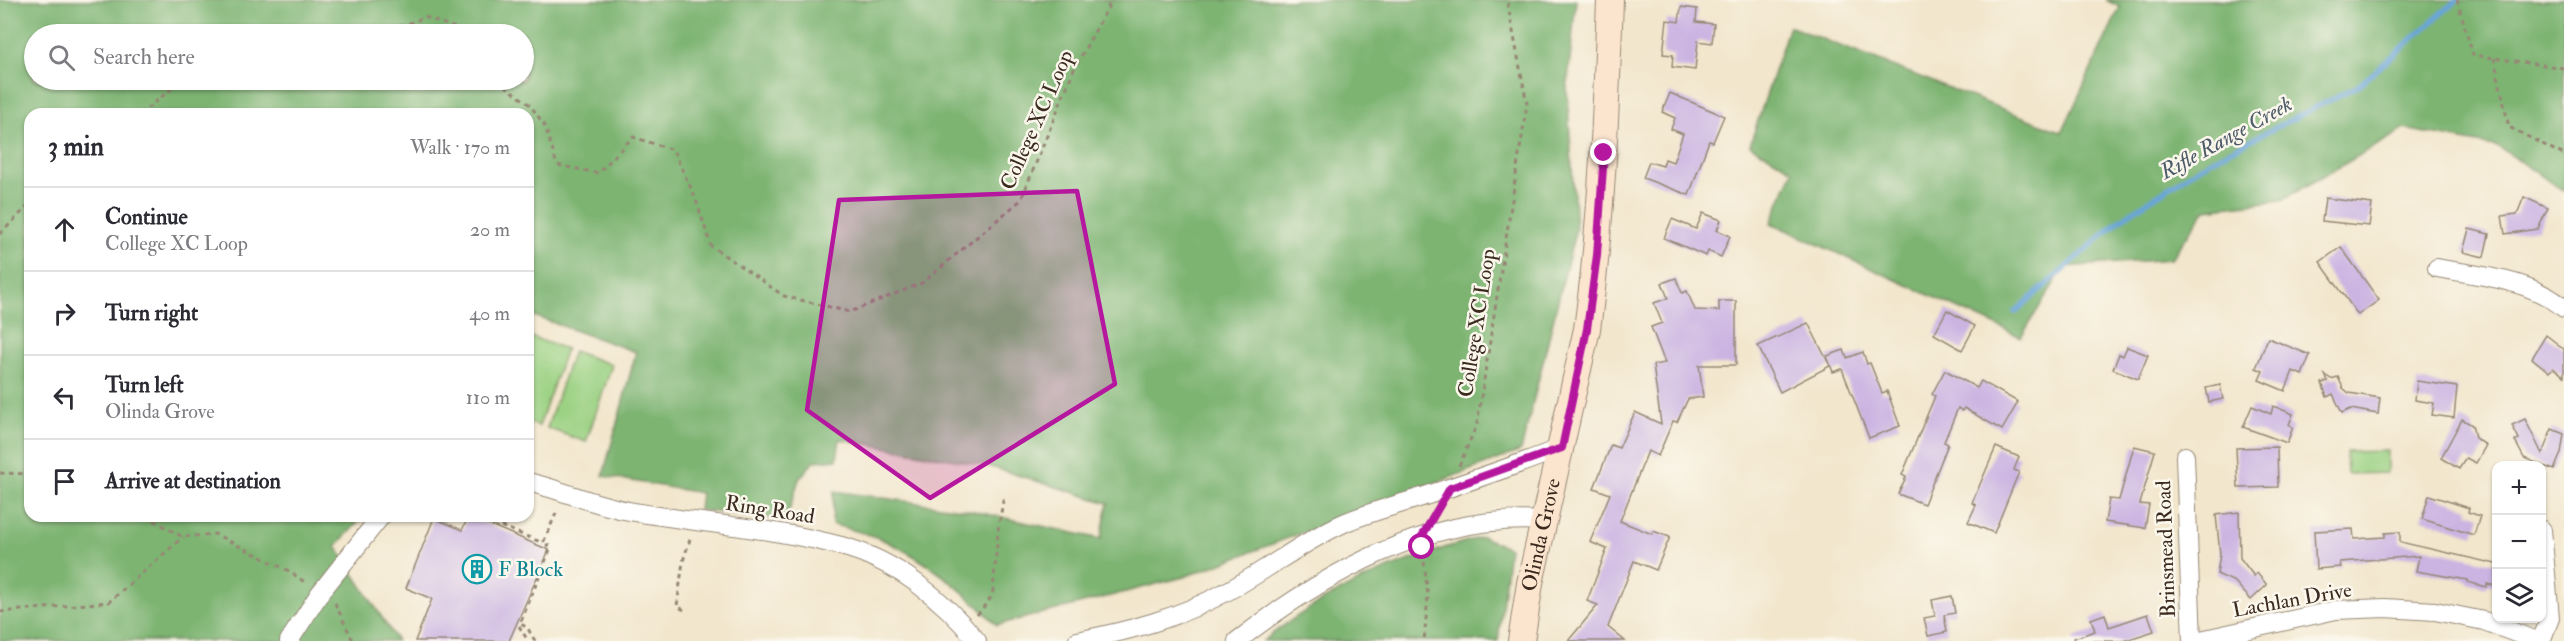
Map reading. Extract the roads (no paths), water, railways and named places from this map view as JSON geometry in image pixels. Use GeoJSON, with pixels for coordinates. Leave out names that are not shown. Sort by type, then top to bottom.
{"type":"FeatureCollection","features":[{"type":"Feature","properties":{"kind":"main road","name":"Olinda Grove"},"geometry":{"type":"LineString","coordinates":[[1521,641],[1530,583],[1587,329],[1597,255],[1610,0]]}},
{"type":"Feature","properties":{"kind":"street"},"geometry":{"type":"LineString","coordinates":[[2437,268],[2509,281],[2536,291],[2564,308]]}},
{"type":"Feature","properties":{"kind":"street"},"geometry":{"type":"LineString","coordinates":[[1077,641],[1159,622],[1232,589],[1329,531],[1378,509],[1450,488],[1562,448]]}},
{"type":"Feature","properties":{"kind":"street","name":"Brinsmead Road"},"geometry":{"type":"LineString","coordinates":[[2185,456],[2194,641]]}},
{"type":"Feature","properties":{"kind":"street","name":"Ring Road"},"geometry":{"type":"LineString","coordinates":[[534,484],[628,511],[799,537],[843,546],[884,563],[919,585],[965,626],[977,641]]}},
{"type":"Feature","properties":{"kind":"street"},"geometry":{"type":"LineString","coordinates":[[1237,641],[1297,596],[1373,555],[1456,527],[1492,520],[1544,521]]}},
{"type":"Feature","properties":{"kind":"street"},"geometry":{"type":"LineString","coordinates":[[289,641],[327,597],[377,522]]}},
{"type":"Feature","properties":{"kind":"street"},"geometry":{"type":"LineString","coordinates":[[2541,641],[2550,618],[2545,569]]}},
{"type":"Feature","properties":{"kind":"street","name":"Lachlan Drive"},"geometry":{"type":"LineString","coordinates":[[2194,641],[2336,610],[2385,608],[2435,611],[2484,621],[2536,641]]}},
{"type":"Feature","properties":{"kind":"waterway","name":"Rifle Range Creek"},"geometry":{"type":"LineString","coordinates":[[2015,312],[2121,219],[2211,160],[2358,86],[2457,0]]}},
{"type":"Feature","properties":{"kind":"place","name":"F Block"},"geometry":{"type":"Point","coordinates":[477,569]}}]}
